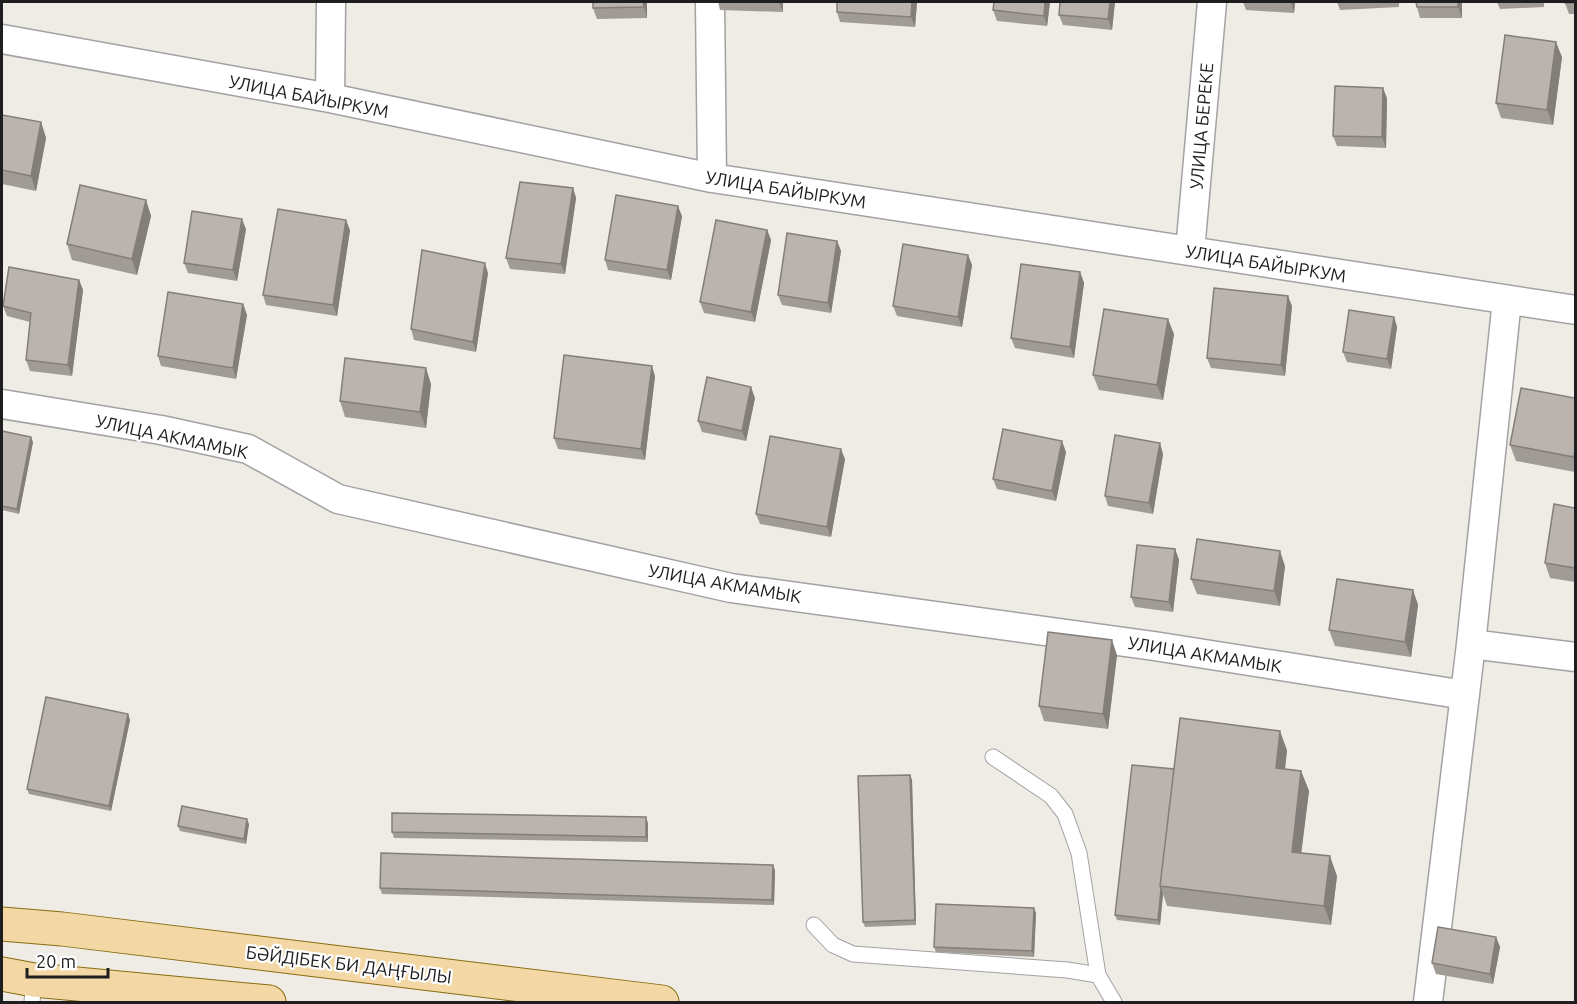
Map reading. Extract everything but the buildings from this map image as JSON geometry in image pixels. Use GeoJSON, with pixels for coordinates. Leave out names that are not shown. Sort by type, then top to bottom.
{"type":"FeatureCollection","features":[{"type":"Feature","properties":{"kind":"main road","name":"БӘЙДІБЕК БИ ДАҢҒЫЛЫ"},"geometry":{"type":"LineString","coordinates":[[4,924],[74,930],[662,1002]]}},
{"type":"Feature","properties":{"kind":"main road"},"geometry":{"type":"LineString","coordinates":[[2,974],[33,991]]}},
{"type":"Feature","properties":{"kind":"main road"},"geometry":{"type":"LineString","coordinates":[[2,999],[33,991],[269,1002]]}},
{"type":"Feature","properties":{"kind":"street"},"geometry":{"type":"LineString","coordinates":[[330,98],[331,2]]}},
{"type":"Feature","properties":{"kind":"street"},"geometry":{"type":"LineString","coordinates":[[710,2],[712,178]]}},
{"type":"Feature","properties":{"kind":"street","name":"УЛИЦА БЕРЕКЕ"},"geometry":{"type":"LineString","coordinates":[[1190,251],[1212,2]]}},
{"type":"Feature","properties":{"kind":"street","name":"УЛИЦА БАЙЫРКУМ"},"geometry":{"type":"LineString","coordinates":[[2,39],[330,98],[712,178],[1575,310]]}},
{"type":"Feature","properties":{"kind":"street"},"geometry":{"type":"LineString","coordinates":[[1428,1002],[1472,644],[1507,300]]}},
{"type":"Feature","properties":{"kind":"street","name":"УЛИЦА АКМАМЫК"},"geometry":{"type":"LineString","coordinates":[[2,404],[161,430],[248,449],[338,499],[731,588],[1154,646],[1465,695]]}},
{"type":"Feature","properties":{"kind":"street"},"geometry":{"type":"LineString","coordinates":[[1472,644],[1575,657]]}},
{"type":"Feature","properties":{"kind":"lane"},"geometry":{"type":"LineString","coordinates":[[993,757],[1051,796],[1065,814],[1079,853],[1098,975],[1114,1002]]}},
{"type":"Feature","properties":{"kind":"lane"},"geometry":{"type":"LineString","coordinates":[[814,925],[833,945],[853,954],[1067,970],[1098,975]]}}]}
